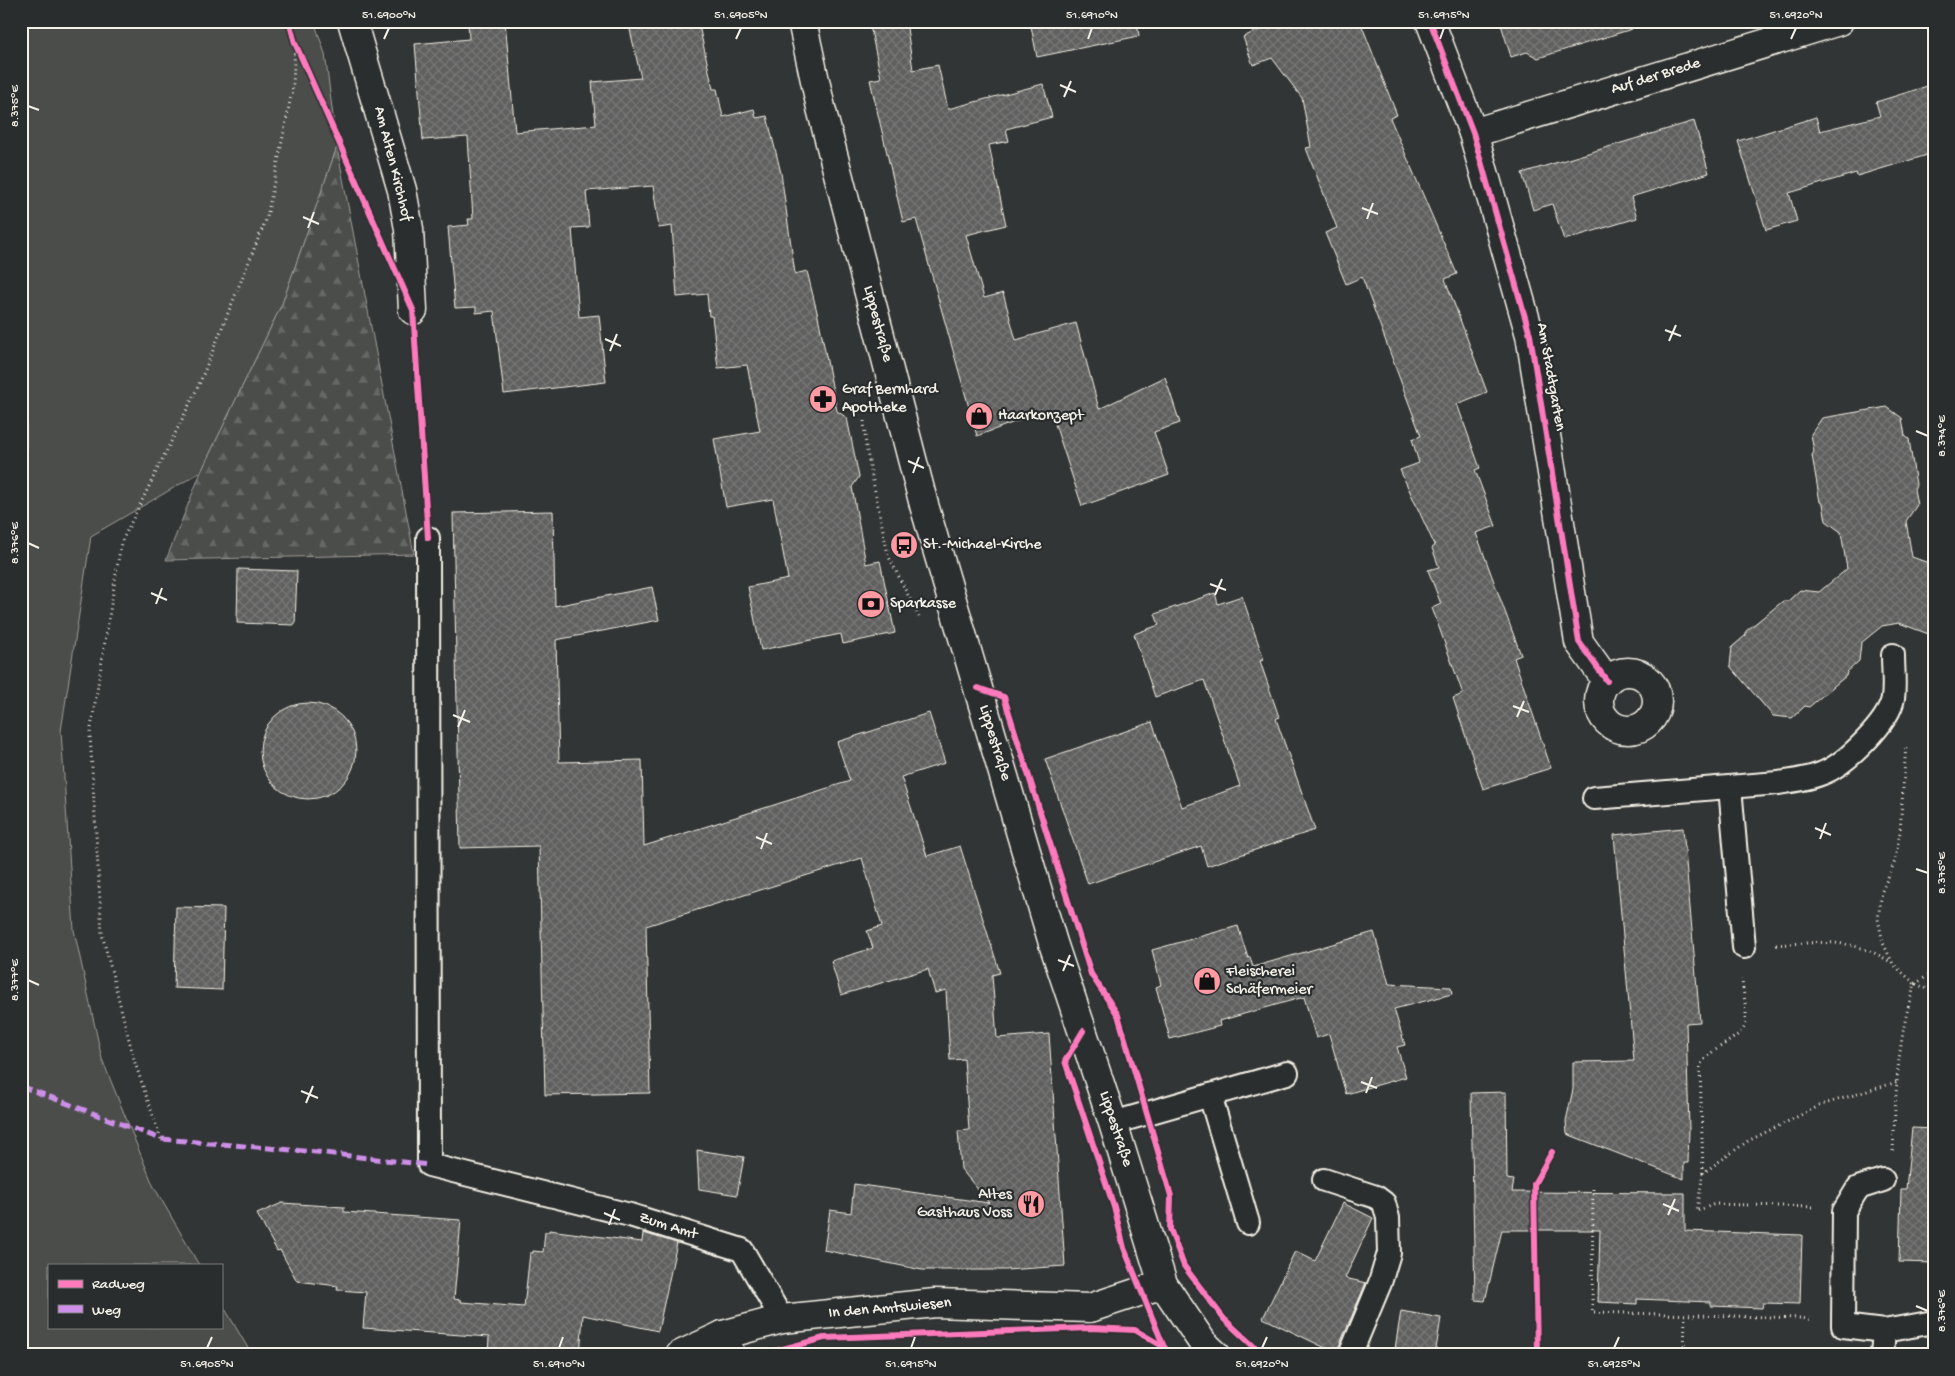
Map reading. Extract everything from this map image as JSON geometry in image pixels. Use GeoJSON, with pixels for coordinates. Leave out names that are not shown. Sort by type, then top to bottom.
{"type":"FeatureCollection","features":[{"type":"Feature","properties":{"kind":"street","name":"Am Alten Kirchhof"},"geometry":{"type":"LineString","coordinates":[[352,21],[402,190],[409,229],[413,310]]}},
{"type":"Feature","properties":{"kind":"street","name":"Lippestraße"},"geometry":{"type":"LineString","coordinates":[[802,21],[820,108],[934,544],[1053,943],[1114,1123],[1163,1284],[1204,1343],[1216,1355]]}},
{"type":"Feature","properties":{"kind":"street","name":"Am Stadtgarten"},"geometry":{"type":"LineString","coordinates":[[1430,21],[1473,133],[1530,335],[1579,642],[1607,681]]}},
{"type":"Feature","properties":{"kind":"street","name":"Auf der Brede"},"geometry":{"type":"LineString","coordinates":[[1473,133],[1839,21]]}},
{"type":"Feature","properties":{"kind":"street","name":"In den Amtswiesen"},"geometry":{"type":"LineString","coordinates":[[680,1355],[727,1345],[782,1319],[935,1303],[1090,1308],[1163,1284]]}},
{"type":"Feature","properties":{"kind":"lane","name":"Zum Amt"},"geometry":{"type":"LineString","coordinates":[[428,538],[429,1165],[630,1215],[742,1250],[782,1319]]}},
{"type":"Feature","properties":{"kind":"lane"},"geometry":{"type":"LineString","coordinates":[[1594,798],[1778,783],[1824,773],[1840,764],[1857,750],[1878,726],[1893,699],[1893,655]]}},
{"type":"Feature","properties":{"kind":"lane"},"geometry":{"type":"LineString","coordinates":[[1730,787],[1744,946]]}},
{"type":"Feature","properties":{"kind":"lane"},"geometry":{"type":"LineString","coordinates":[[1114,1123],[1286,1073]]}},
{"type":"Feature","properties":{"kind":"lane"},"geometry":{"type":"LineString","coordinates":[[1210,1095],[1248,1223]]}},
{"type":"Feature","properties":{"kind":"lane"},"geometry":{"type":"LineString","coordinates":[[1324,1180],[1376,1197],[1384,1203],[1388,1218],[1389,1253],[1380,1283],[1350,1355]]}},
{"type":"Feature","properties":{"kind":"lane"},"geometry":{"type":"LineString","coordinates":[[1883,1180],[1858,1188],[1844,1211],[1844,1326],[1884,1331],[1934,1322]]}},
{"type":"Feature","properties":{"kind":"lane"},"geometry":{"type":"LineString","coordinates":[[1882,1355],[1884,1331]]}},
{"type":"Feature","properties":{"kind":"path"},"geometry":{"type":"LineString","coordinates":[[293,36],[302,60]]}},
{"type":"Feature","properties":{"kind":"path"},"geometry":{"type":"LineString","coordinates":[[160,1139],[135,1063],[102,934],[90,734],[121,543],[198,387],[267,217],[293,86],[295,43]]}},
{"type":"Feature","properties":{"kind":"path"},"geometry":{"type":"LineString","coordinates":[[1893,699],[1906,740],[1900,832],[1895,861],[1882,891],[1878,919],[1883,943],[1893,964]]}},
{"type":"Feature","properties":{"kind":"path"},"geometry":{"type":"LineString","coordinates":[[1844,1211],[1820,1207],[1715,1204],[1697,1210],[1703,1173],[1700,1066],[1704,1057],[1742,1032],[1746,1023],[1740,960],[1744,946],[1818,942],[1850,944],[1875,952],[1893,964],[1915,984],[1934,992]]}},
{"type":"Feature","properties":{"kind":"path"},"geometry":{"type":"LineString","coordinates":[[1883,1180],[1893,1160],[1896,1082],[1908,1004],[1915,984],[1934,972]]}},
{"type":"Feature","properties":{"kind":"path"},"geometry":{"type":"LineString","coordinates":[[1703,1173],[1748,1141],[1821,1105],[1896,1082]]}},
{"type":"Feature","properties":{"kind":"path"},"geometry":{"type":"LineString","coordinates":[[1593,1189],[1592,1312],[1801,1318],[1844,1326]]}},
{"type":"Feature","properties":{"kind":"path"},"geometry":{"type":"LineString","coordinates":[[1684,1355],[1686,1315]]}},
{"type":"Feature","properties":{"kind":"green space"},"geometry":{"type":"Polygon","coordinates":[[[21,21],[314,21],[325,54],[337,147],[282,304],[201,472],[91,536],[61,731],[74,930],[102,1059],[153,1185],[198,1264],[48,1264],[48,1328],[222,1328],[222,1304],[252,1355],[21,1355],[21,483],[26,472],[26,397],[21,380],[21,21]]]}},
{"type":"Feature","properties":{"kind":"green space"},"geometry":{"type":"Polygon","coordinates":[[[337,147],[414,554],[166,560],[201,472],[282,304],[337,147]]]}},
{"type":"Feature","properties":{"kind":"water"},"geometry":{"type":"Polygon","coordinates":[[[21,380],[26,397],[26,472],[21,483],[21,380]]]}},
{"type":"Feature","properties":{"kind":"building"},"geometry":{"type":"Polygon","coordinates":[[[468,21],[505,21],[515,132],[596,125],[592,82],[641,78],[628,21],[698,21],[713,89],[717,89],[723,117],[754,109],[756,118],[767,116],[781,173],[795,274],[807,271],[837,411],[847,418],[859,477],[852,487],[866,564],[880,561],[895,633],[843,644],[841,634],[761,650],[748,587],[788,579],[773,499],[726,507],[714,439],[760,431],[747,365],[718,368],[712,316],[709,316],[707,294],[677,297],[672,226],[659,228],[653,186],[586,191],[589,227],[572,228],[579,317],[599,315],[606,382],[504,394],[494,311],[476,313],[476,307],[455,308],[448,227],[469,225],[468,219],[473,219],[468,137],[423,140],[415,44],[469,39],[468,21]]]}},
{"type":"Feature","properties":{"kind":"building"},"geometry":{"type":"Polygon","coordinates":[[[869,21],[906,21],[913,70],[938,65],[948,109],[1043,84],[1052,117],[1006,129],[1009,141],[989,145],[1006,225],[966,235],[984,298],[1003,293],[1016,340],[1076,323],[1099,409],[1165,377],[1180,423],[1154,432],[1169,475],[1082,506],[1050,409],[977,436],[916,219],[903,222],[870,80],[881,78],[869,21]]]}},
{"type":"Feature","properties":{"kind":"building"},"geometry":{"type":"Polygon","coordinates":[[[1030,21],[1137,21],[1139,36],[1037,57],[1030,21]]]}},
{"type":"Feature","properties":{"kind":"building"},"geometry":{"type":"Polygon","coordinates":[[[1279,21],[1360,21],[1397,115],[1390,118],[1457,274],[1445,279],[1487,392],[1457,404],[1480,468],[1475,470],[1496,526],[1476,533],[1521,655],[1514,658],[1551,768],[1483,789],[1453,698],[1463,694],[1432,608],[1441,604],[1428,570],[1439,567],[1432,548],[1435,546],[1400,470],[1419,463],[1412,439],[1421,436],[1362,277],[1346,284],[1325,233],[1337,228],[1306,148],[1311,147],[1302,98],[1272,58],[1253,65],[1243,37],[1279,21]]]}},
{"type":"Feature","properties":{"kind":"building"},"geometry":{"type":"Polygon","coordinates":[[[1500,21],[1631,21],[1632,29],[1538,58],[1527,52],[1511,57],[1500,21]]]}},
{"type":"Feature","properties":{"kind":"building"},"geometry":{"type":"Polygon","coordinates":[[[1934,84],[1934,153],[1857,176],[1856,173],[1789,193],[1797,221],[1766,230],[1738,141],[1816,117],[1820,131],[1880,116],[1876,102],[1934,84]]]}},
{"type":"Feature","properties":{"kind":"building"},"geometry":{"type":"Polygon","coordinates":[[[1694,121],[1709,173],[1631,197],[1637,218],[1564,240],[1552,204],[1533,210],[1522,173],[1694,121]]]}},
{"type":"Feature","properties":{"kind":"building"},"geometry":{"type":"Polygon","coordinates":[[[1887,407],[1902,418],[1905,436],[1909,439],[1917,505],[1906,521],[1912,557],[1934,565],[1934,636],[1899,623],[1882,626],[1861,643],[1859,661],[1847,672],[1846,676],[1809,707],[1805,706],[1792,718],[1773,716],[1730,666],[1732,647],[1746,635],[1746,631],[1783,601],[1788,601],[1800,590],[1819,592],[1847,569],[1841,532],[1826,521],[1823,504],[1820,502],[1812,455],[1814,452],[1811,434],[1822,418],[1887,407]]]}},
{"type":"Feature","properties":{"kind":"building"},"geometry":{"type":"Polygon","coordinates":[[[553,511],[555,606],[652,587],[659,620],[556,640],[559,762],[642,760],[644,846],[850,781],[837,742],[929,713],[945,763],[901,777],[927,856],[960,846],[1000,973],[992,975],[997,1038],[1049,1034],[1065,1266],[1006,1270],[922,1270],[824,1250],[830,1210],[851,1213],[854,1184],[989,1203],[961,1169],[958,1131],[969,1130],[964,1059],[950,1060],[946,990],[935,993],[928,969],[841,995],[831,961],[873,948],[867,931],[882,926],[862,858],[646,926],[650,1093],[545,1095],[539,846],[460,848],[453,513],[553,511]]]}},
{"type":"Feature","properties":{"kind":"building"},"geometry":{"type":"Polygon","coordinates":[[[238,569],[297,571],[295,625],[237,623],[238,569]]]}},
{"type":"Feature","properties":{"kind":"building"},"geometry":{"type":"Polygon","coordinates":[[[1215,593],[1218,604],[1242,596],[1264,660],[1260,661],[1279,717],[1276,719],[1315,830],[1207,866],[1201,846],[1088,884],[1045,759],[1152,722],[1182,807],[1240,786],[1204,680],[1155,697],[1134,634],[1159,625],[1155,614],[1215,593]]]}},
{"type":"Feature","properties":{"kind":"building"},"geometry":{"type":"Polygon","coordinates":[[[308,703],[326,707],[342,717],[352,733],[356,751],[352,769],[342,785],[326,795],[308,799],[290,795],[274,785],[264,769],[260,751],[264,733],[274,717],[290,707],[308,703]]]}},
{"type":"Feature","properties":{"kind":"building"},"geometry":{"type":"Polygon","coordinates":[[[1683,828],[1700,1022],[1686,1023],[1689,1129],[1688,1163],[1684,1163],[1684,1179],[1567,1134],[1566,1121],[1573,1089],[1573,1062],[1634,1061],[1614,835],[1683,828]]]}},
{"type":"Feature","properties":{"kind":"building"},"geometry":{"type":"Polygon","coordinates":[[[176,907],[224,908],[222,990],[174,988],[176,907]]]}},
{"type":"Feature","properties":{"kind":"building"},"geometry":{"type":"Polygon","coordinates":[[[1238,926],[1248,958],[1250,957],[1253,967],[1374,932],[1389,984],[1451,987],[1452,994],[1394,1009],[1405,1045],[1397,1047],[1406,1077],[1346,1094],[1329,1034],[1316,1038],[1304,997],[1219,1021],[1220,1026],[1170,1039],[1156,987],[1161,985],[1152,950],[1238,926]]]}},
{"type":"Feature","properties":{"kind":"building"},"geometry":{"type":"Polygon","coordinates":[[[1506,1092],[1507,1179],[1514,1180],[1512,1192],[1685,1193],[1685,1231],[1802,1235],[1800,1304],[1763,1303],[1762,1308],[1711,1306],[1711,1302],[1637,1299],[1637,1304],[1598,1302],[1600,1230],[1502,1230],[1485,1301],[1475,1300],[1471,1093],[1506,1092]]]}},
{"type":"Feature","properties":{"kind":"building"},"geometry":{"type":"Polygon","coordinates":[[[1912,1128],[1934,1129],[1934,1263],[1899,1262],[1901,1189],[1906,1189],[1912,1128]]]}},
{"type":"Feature","properties":{"kind":"building"},"geometry":{"type":"Polygon","coordinates":[[[697,1150],[744,1157],[737,1195],[699,1189],[697,1150]]]}},
{"type":"Feature","properties":{"kind":"building"},"geometry":{"type":"Polygon","coordinates":[[[282,1203],[344,1207],[344,1212],[461,1220],[454,1299],[461,1300],[461,1302],[524,1307],[530,1253],[533,1253],[533,1251],[543,1252],[545,1232],[549,1232],[549,1230],[642,1242],[643,1233],[677,1243],[658,1331],[583,1315],[580,1355],[488,1355],[489,1337],[363,1328],[366,1292],[337,1290],[338,1286],[297,1281],[280,1250],[277,1251],[257,1214],[282,1203]]]}},
{"type":"Feature","properties":{"kind":"building"},"geometry":{"type":"Polygon","coordinates":[[[1343,1203],[1373,1218],[1345,1278],[1366,1283],[1336,1353],[1263,1318],[1295,1251],[1315,1261],[1343,1203]]]}},
{"type":"Feature","properties":{"kind":"building"},"geometry":{"type":"Polygon","coordinates":[[[1401,1311],[1441,1318],[1435,1355],[1394,1355],[1401,1311]]]}},
{"type":"Feature","properties":{"kind":"marked path"},"geometry":{"type":"LineString","coordinates":[[21,1086],[161,1139],[316,1152],[429,1165]]}},
{"type":"Feature","properties":{"kind":"cycle path"},"geometry":{"type":"LineString","coordinates":[[289,21],[295,43],[413,310],[428,538]]}},
{"type":"Feature","properties":{"kind":"cycle path"},"geometry":{"type":"LineString","coordinates":[[1430,21],[1473,133],[1530,335],[1579,642],[1607,681]]}},
{"type":"Feature","properties":{"kind":"cycle path"},"geometry":{"type":"LineString","coordinates":[[978,688],[1004,697],[1091,974],[1118,1015],[1171,1196],[1170,1229],[1184,1266],[1224,1319],[1263,1355]]}},
{"type":"Feature","properties":{"kind":"cycle path"},"geometry":{"type":"LineString","coordinates":[[1083,1031],[1065,1061],[1114,1207],[1124,1248],[1164,1347]]}},
{"type":"Feature","properties":{"kind":"cycle path"},"geometry":{"type":"LineString","coordinates":[[1537,1355],[1534,1184],[1552,1152]]}},
{"type":"Feature","properties":{"kind":"cycle path"},"geometry":{"type":"LineString","coordinates":[[760,1355],[824,1338],[1091,1328],[1135,1330],[1164,1347],[1171,1355]]}},
{"type":"Feature","properties":{"kind":"place","name":"Graf Bernhard Apotheke"},"geometry":{"type":"Point","coordinates":[823,399]}},
{"type":"Feature","properties":{"kind":"place","name":"Haarkonzept"},"geometry":{"type":"Point","coordinates":[979,416]}},
{"type":"Feature","properties":{"kind":"place","name":"St.-Michael-Kirche"},"geometry":{"type":"Point","coordinates":[904,545]}},
{"type":"Feature","properties":{"kind":"place","name":"Sparkasse"},"geometry":{"type":"Point","coordinates":[871,604]}},
{"type":"Feature","properties":{"kind":"place","name":"Fleischerei Schäfermeier"},"geometry":{"type":"Point","coordinates":[1207,981]}},
{"type":"Feature","properties":{"kind":"place","name":"Altes Gasthaus Voss"},"geometry":{"type":"Point","coordinates":[1031,1204]}}]}
